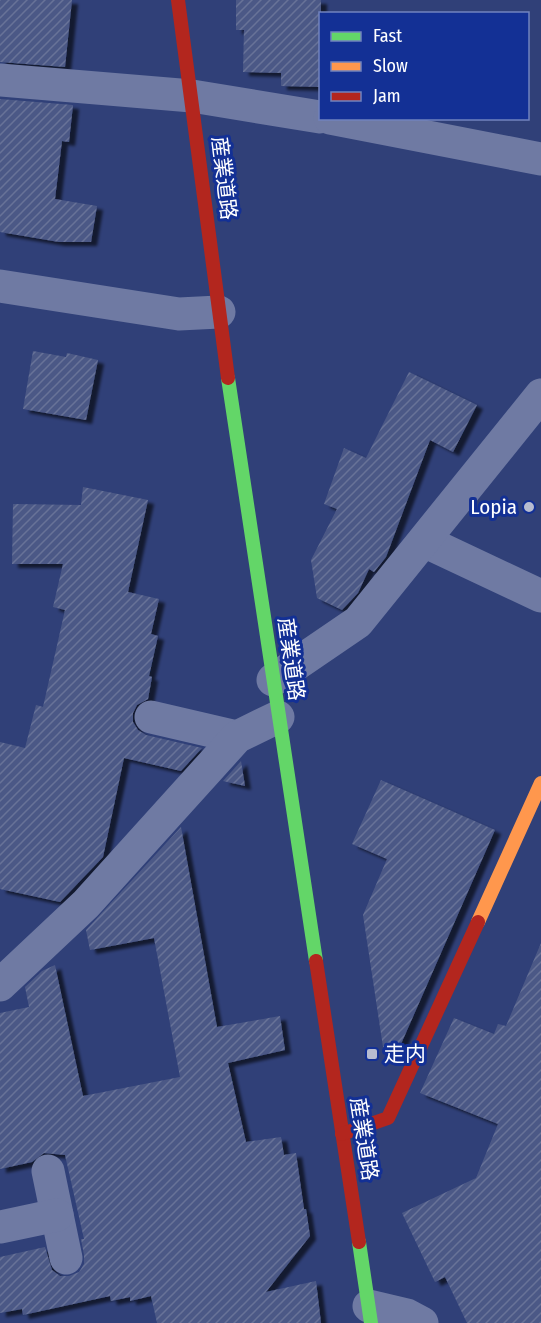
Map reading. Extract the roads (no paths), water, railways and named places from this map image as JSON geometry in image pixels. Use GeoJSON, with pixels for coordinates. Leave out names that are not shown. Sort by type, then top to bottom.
{"type":"FeatureCollection","features":[{"type":"Feature","properties":{"kind":"main road","name":"産業道路"},"geometry":{"type":"LineString","coordinates":[[178,0],[219,312],[278,717],[370,1315]]}},
{"type":"Feature","properties":{"kind":"main road"},"geometry":{"type":"LineString","coordinates":[[342,1134],[388,1118],[541,783]]}},
{"type":"Feature","properties":{"kind":"street"},"geometry":{"type":"LineString","coordinates":[[0,80],[192,96],[319,117]]}},
{"type":"Feature","properties":{"kind":"street"},"geometry":{"type":"LineString","coordinates":[[340,120],[541,159]]}},
{"type":"Feature","properties":{"kind":"street"},"geometry":{"type":"LineString","coordinates":[[0,286],[178,314],[219,312]]}},
{"type":"Feature","properties":{"kind":"street"},"geometry":{"type":"LineString","coordinates":[[273,680],[358,622],[541,396]]}},
{"type":"Feature","properties":{"kind":"street"},"geometry":{"type":"LineString","coordinates":[[424,541],[541,596]]}},
{"type":"Feature","properties":{"kind":"street"},"geometry":{"type":"LineString","coordinates":[[151,717],[237,737]]}},
{"type":"Feature","properties":{"kind":"street"},"geometry":{"type":"LineString","coordinates":[[0,986],[86,904],[237,737],[278,717]]}},
{"type":"Feature","properties":{"kind":"street"},"geometry":{"type":"LineString","coordinates":[[48,1171],[66,1258]]}},
{"type":"Feature","properties":{"kind":"street"},"geometry":{"type":"LineString","coordinates":[[0,1227],[57,1215]]}},
{"type":"Feature","properties":{"kind":"street"},"geometry":{"type":"LineString","coordinates":[[370,1315],[407,1315],[422,1323]]}},
{"type":"Feature","properties":{"kind":"place","name":"Lopia"},"geometry":{"type":"Point","coordinates":[529,507]}},
{"type":"Feature","properties":{"kind":"place","name":"走内"},"geometry":{"type":"Point","coordinates":[372,1054]}}]}
